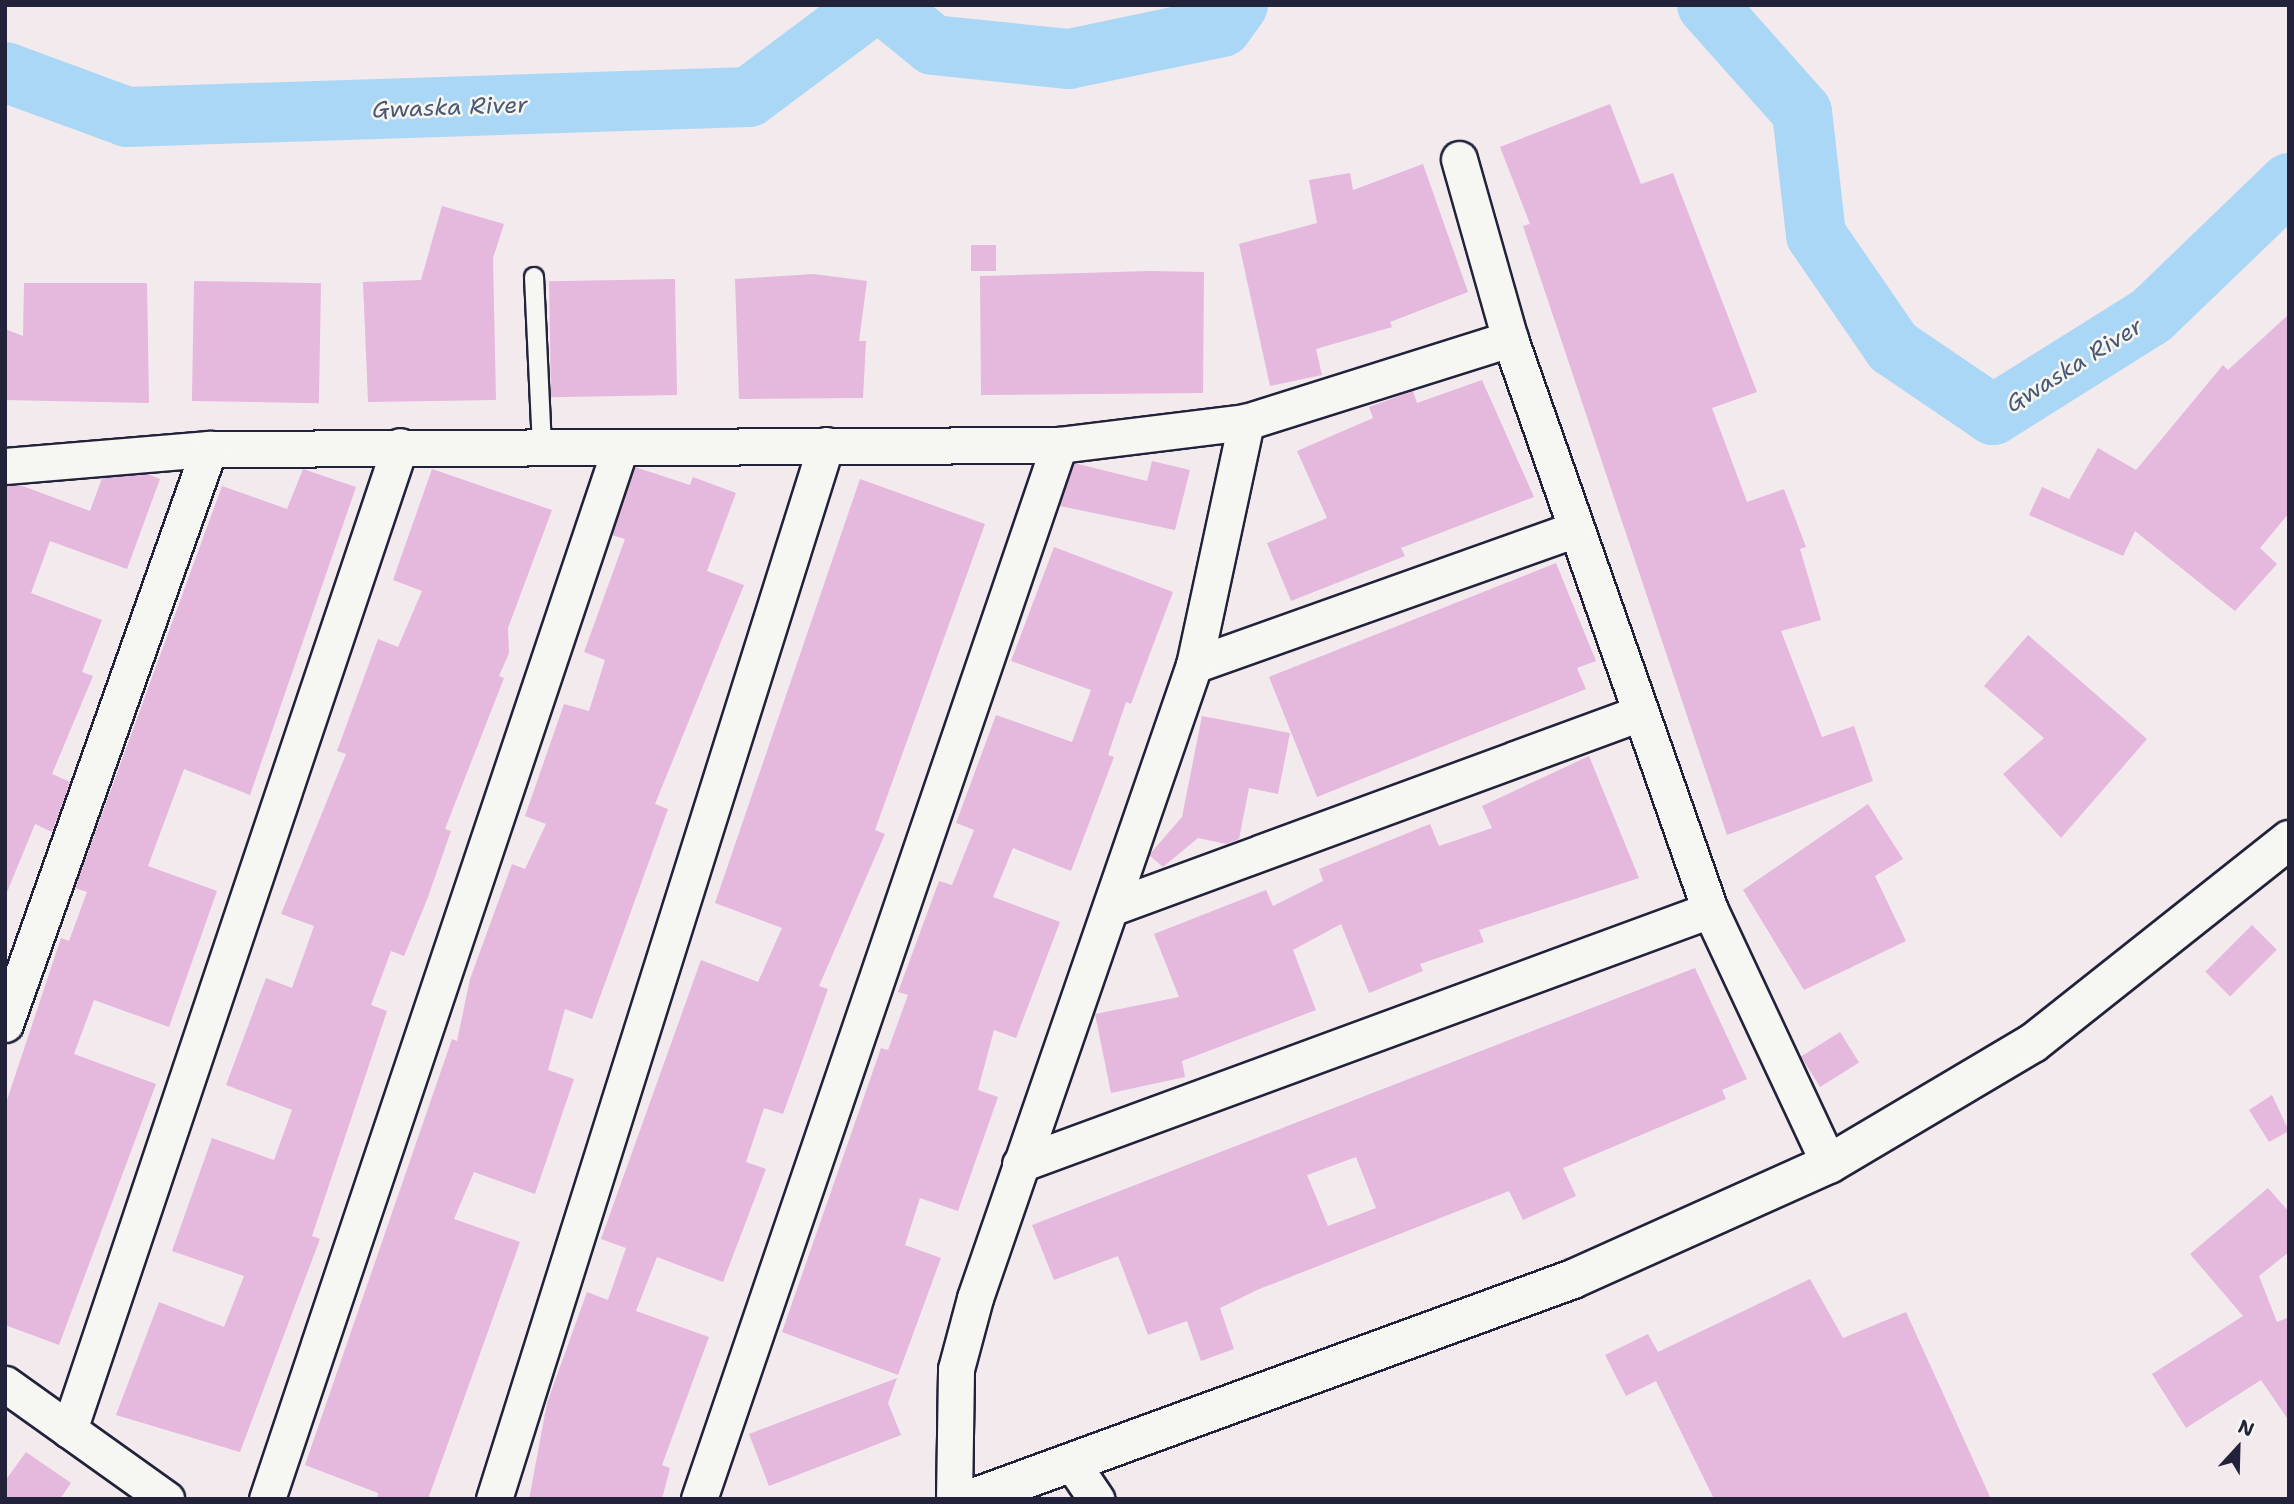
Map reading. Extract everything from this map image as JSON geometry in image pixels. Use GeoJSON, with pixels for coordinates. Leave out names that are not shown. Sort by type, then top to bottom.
{"type":"FeatureCollection","features":[{"type":"Feature","properties":{"kind":"street"},"geometry":{"type":"LineString","coordinates":[[1460,159],[1510,339],[1710,911],[1829,1164]]}},
{"type":"Feature","properties":{"kind":"street"},"geometry":{"type":"LineString","coordinates":[[5,466],[209,449],[400,446],[620,448],[1059,445],[1246,422],[1510,339]]}},
{"type":"Feature","properties":{"kind":"street"},"geometry":{"type":"LineString","coordinates":[[954,1499],[957,1369],[1020,1164],[1113,907],[1194,665],[1246,422]]}},
{"type":"Feature","properties":{"kind":"street"},"geometry":{"type":"LineString","coordinates":[[494,1499],[826,445]]}},
{"type":"Feature","properties":{"kind":"street"},"geometry":{"type":"LineString","coordinates":[[699,1499],[1059,445]]}},
{"type":"Feature","properties":{"kind":"street"},"geometry":{"type":"LineString","coordinates":[[69,1430],[400,446]]}},
{"type":"Feature","properties":{"kind":"street"},"geometry":{"type":"LineString","coordinates":[[267,1499],[620,448]]}},
{"type":"Feature","properties":{"kind":"street"},"geometry":{"type":"LineString","coordinates":[[5,1024],[209,449]]}},
{"type":"Feature","properties":{"kind":"street"},"geometry":{"type":"LineString","coordinates":[[1194,665],[1575,529]]}},
{"type":"Feature","properties":{"kind":"street"},"geometry":{"type":"LineString","coordinates":[[1113,907],[1640,713]]}},
{"type":"Feature","properties":{"kind":"street"},"geometry":{"type":"LineString","coordinates":[[971,1499],[1074,1466],[1573,1279],[1829,1164],[2033,1043],[2289,840]]}},
{"type":"Feature","properties":{"kind":"street"},"geometry":{"type":"LineString","coordinates":[[1020,1164],[1710,911]]}},
{"type":"Feature","properties":{"kind":"street"},"geometry":{"type":"LineString","coordinates":[[5,1384],[166,1499]]}},
{"type":"Feature","properties":{"kind":"street"},"geometry":{"type":"LineString","coordinates":[[1074,1466],[1096,1499]]}},
{"type":"Feature","properties":{"kind":"lane"},"geometry":{"type":"LineString","coordinates":[[534,277],[542,447]]}},
{"type":"Feature","properties":{"kind":"building"},"geometry":{"type":"Polygon","coordinates":[[[1610,104],[1641,184],[1673,173],[1757,392],[1712,408],[1747,502],[1784,489],[1806,547],[1800,549],[1821,620],[1781,631],[1822,737],[1854,726],[1873,781],[1727,835],[1523,226],[1530,224],[1500,147],[1610,104]]]}},
{"type":"Feature","properties":{"kind":"building"},"geometry":{"type":"Polygon","coordinates":[[[1423,164],[1468,292],[1390,322],[1392,327],[1316,349],[1322,375],[1270,386],[1239,244],[1317,223],[1309,180],[1350,173],[1353,190],[1423,164]]]}},
{"type":"Feature","properties":{"kind":"building"},"geometry":{"type":"Polygon","coordinates":[[[442,206],[504,224],[493,258],[496,400],[368,402],[363,282],[421,280],[442,206]]]}},
{"type":"Feature","properties":{"kind":"building"},"geometry":{"type":"Polygon","coordinates":[[[971,245],[996,245],[996,271],[971,271],[971,245]]]}},
{"type":"Feature","properties":{"kind":"building"},"geometry":{"type":"Polygon","coordinates":[[[1204,272],[1203,393],[981,395],[980,276],[1204,272]]]}},
{"type":"Feature","properties":{"kind":"building"},"geometry":{"type":"Polygon","coordinates":[[[814,274],[867,281],[859,341],[866,341],[863,398],[739,399],[735,279],[814,274]]]}},
{"type":"Feature","properties":{"kind":"building"},"geometry":{"type":"Polygon","coordinates":[[[675,279],[677,395],[551,397],[549,281],[675,279]]]}},
{"type":"Feature","properties":{"kind":"building"},"geometry":{"type":"Polygon","coordinates":[[[194,281],[321,283],[319,403],[192,401],[194,281]]]}},
{"type":"Feature","properties":{"kind":"building"},"geometry":{"type":"Polygon","coordinates":[[[24,283],[147,283],[149,403],[5,400],[5,329],[23,336],[24,283]]]}},
{"type":"Feature","properties":{"kind":"building"},"geometry":{"type":"Polygon","coordinates":[[[2289,314],[2289,513],[2260,548],[2277,564],[2235,611],[2135,531],[2123,556],[2029,515],[2042,487],[2069,499],[2098,448],[2136,470],[2223,365],[2228,370],[2289,314]]]}},
{"type":"Feature","properties":{"kind":"building"},"geometry":{"type":"Polygon","coordinates":[[[1482,380],[1534,497],[1401,548],[1405,556],[1291,601],[1267,543],[1327,518],[1297,451],[1373,418],[1369,407],[1413,391],[1417,403],[1482,380]]]}},
{"type":"Feature","properties":{"kind":"building"},"geometry":{"type":"Polygon","coordinates":[[[1152,461],[1190,470],[1175,530],[1060,506],[1074,463],[1147,481],[1152,461]]]}},
{"type":"Feature","properties":{"kind":"building"},"geometry":{"type":"Polygon","coordinates":[[[635,467],[690,485],[693,477],[736,493],[707,571],[744,585],[655,804],[668,809],[592,1019],[565,1009],[548,1070],[574,1079],[535,1194],[474,1172],[454,1219],[520,1242],[428,1499],[377,1499],[378,1493],[305,1465],[452,1039],[457,1041],[470,979],[512,864],[525,869],[546,824],[525,816],[564,704],[589,711],[605,660],[584,652],[625,539],[612,535],[635,467]]]}},
{"type":"Feature","properties":{"kind":"building"},"geometry":{"type":"Polygon","coordinates":[[[303,469],[356,487],[250,795],[184,769],[148,866],[217,891],[169,1027],[94,1000],[74,1054],[156,1084],[59,1345],[5,1325],[5,1106],[61,938],[69,941],[87,892],[75,888],[222,486],[287,509],[303,469]]]}},
{"type":"Feature","properties":{"kind":"building"},"geometry":{"type":"Polygon","coordinates":[[[432,469],[552,510],[508,628],[509,653],[499,676],[504,678],[445,829],[451,831],[428,897],[404,956],[391,951],[371,1005],[387,1011],[312,1236],[320,1239],[240,1452],[116,1415],[159,1302],[224,1327],[244,1276],[172,1251],[212,1138],[274,1160],[292,1110],[226,1085],[266,978],[292,988],[314,926],[281,914],[346,754],[337,751],[378,639],[398,647],[422,591],[393,580],[432,469]]]}},
{"type":"Feature","properties":{"kind":"building"},"geometry":{"type":"Polygon","coordinates":[[[148,474],[160,479],[127,569],[50,541],[31,593],[102,620],[82,672],[93,676],[52,774],[70,782],[52,832],[35,824],[5,897],[5,486],[20,485],[90,511],[102,478],[148,474]]]}},
{"type":"Feature","properties":{"kind":"building"},"geometry":{"type":"Polygon","coordinates":[[[860,479],[985,524],[875,830],[885,834],[819,986],[828,989],[783,1114],[764,1108],[746,1162],[766,1169],[723,1282],[657,1257],[636,1311],[709,1337],[662,1465],[670,1468],[662,1499],[529,1499],[547,1403],[587,1292],[608,1300],[626,1248],[601,1239],[701,960],[758,982],[782,928],[715,903],[860,479]]]}},
{"type":"Feature","properties":{"kind":"building"},"geometry":{"type":"Polygon","coordinates":[[[1054,547],[1173,592],[1131,704],[1126,702],[1108,755],[1114,757],[1071,871],[1013,848],[993,897],[1060,922],[1016,1038],[994,1030],[978,1090],[998,1097],[958,1211],[920,1198],[905,1245],[941,1258],[898,1375],[782,1332],[881,1048],[888,1050],[908,995],[898,992],[939,881],[952,885],[974,830],[956,823],[996,715],[1072,742],[1091,690],[1011,661],[1054,547]]]}},
{"type":"Feature","properties":{"kind":"building"},"geometry":{"type":"Polygon","coordinates":[[[1556,563],[1596,661],[1577,668],[1586,689],[1317,797],[1269,677],[1556,563]]]}},
{"type":"Feature","properties":{"kind":"building"},"geometry":{"type":"Polygon","coordinates":[[[2028,635],[2147,739],[2061,838],[2003,774],[2044,738],[1984,686],[2028,635]]]}},
{"type":"Feature","properties":{"kind":"building"},"geometry":{"type":"Polygon","coordinates":[[[1202,716],[1290,733],[1278,794],[1249,788],[1239,839],[1226,844],[1198,838],[1163,867],[1149,855],[1182,817],[1202,716]]]}},
{"type":"Feature","properties":{"kind":"building"},"geometry":{"type":"Polygon","coordinates":[[[1589,756],[1639,878],[1479,930],[1484,942],[1420,964],[1423,971],[1369,993],[1341,924],[1293,950],[1316,1010],[1182,1061],[1185,1077],[1111,1093],[1095,1014],[1179,997],[1154,934],[1266,890],[1273,906],[1323,881],[1319,869],[1430,824],[1439,846],[1492,828],[1482,806],[1589,756]]]}},
{"type":"Feature","properties":{"kind":"building"},"geometry":{"type":"Polygon","coordinates":[[[1868,804],[1903,859],[1875,876],[1906,941],[1804,990],[1743,890],[1868,804]]]}},
{"type":"Feature","properties":{"kind":"building"},"geometry":{"type":"Polygon","coordinates":[[[2252,925],[2277,950],[2230,996],[2205,972],[2252,925]]]}},
{"type":"Feature","properties":{"kind":"building"},"geometry":{"type":"Polygon","coordinates":[[[1695,968],[1747,1079],[1722,1090],[1726,1099],[1563,1168],[1576,1196],[1523,1220],[1509,1191],[1257,1290],[1220,1308],[1234,1349],[1201,1361],[1187,1321],[1148,1335],[1118,1256],[1054,1280],[1032,1225],[1695,968]],[[1356,1157],[1307,1175],[1328,1226],[1376,1208],[1356,1157]]]}},
{"type":"Feature","properties":{"kind":"building"},"geometry":{"type":"Polygon","coordinates":[[[1840,1032],[1859,1063],[1820,1087],[1801,1056],[1840,1032]]]}},
{"type":"Feature","properties":{"kind":"building"},"geometry":{"type":"Polygon","coordinates":[[[2272,1095],[2289,1131],[2269,1142],[2249,1110],[2272,1095]]]}},
{"type":"Feature","properties":{"kind":"building"},"geometry":{"type":"Polygon","coordinates":[[[2268,1188],[2289,1212],[2289,1252],[2259,1276],[2277,1322],[2289,1317],[2289,1421],[2261,1380],[2186,1428],[2152,1374],[2243,1316],[2190,1254],[2268,1188]]]}},
{"type":"Feature","properties":{"kind":"building"},"geometry":{"type":"Polygon","coordinates":[[[1810,1279],[1843,1338],[1906,1312],[1991,1499],[1714,1499],[1656,1381],[1626,1396],[1605,1355],[1648,1334],[1658,1352],[1810,1279]]]}},
{"type":"Feature","properties":{"kind":"building"},"geometry":{"type":"Polygon","coordinates":[[[897,1378],[888,1403],[901,1435],[769,1486],[749,1434],[897,1378]]]}},
{"type":"Feature","properties":{"kind":"building"},"geometry":{"type":"Polygon","coordinates":[[[26,1452],[71,1483],[60,1499],[5,1499],[5,1481],[26,1452]]]}},
{"type":"Feature","properties":{"kind":"waterway","name":"Gwaska River"},"geometry":{"type":"LineString","coordinates":[[5,72],[127,117],[749,97],[872,5]]}},
{"type":"Feature","properties":{"kind":"waterway","name":"Gwaska River"},"geometry":{"type":"LineString","coordinates":[[884,5],[933,45],[1069,59],[1222,27],[1238,5]]}},
{"type":"Feature","properties":{"kind":"waterway","name":"Gwaska River"},"geometry":{"type":"LineString","coordinates":[[1707,5],[1802,112],[1816,235],[1893,347],[1993,415],[2151,316],[2289,183]]}}]}
